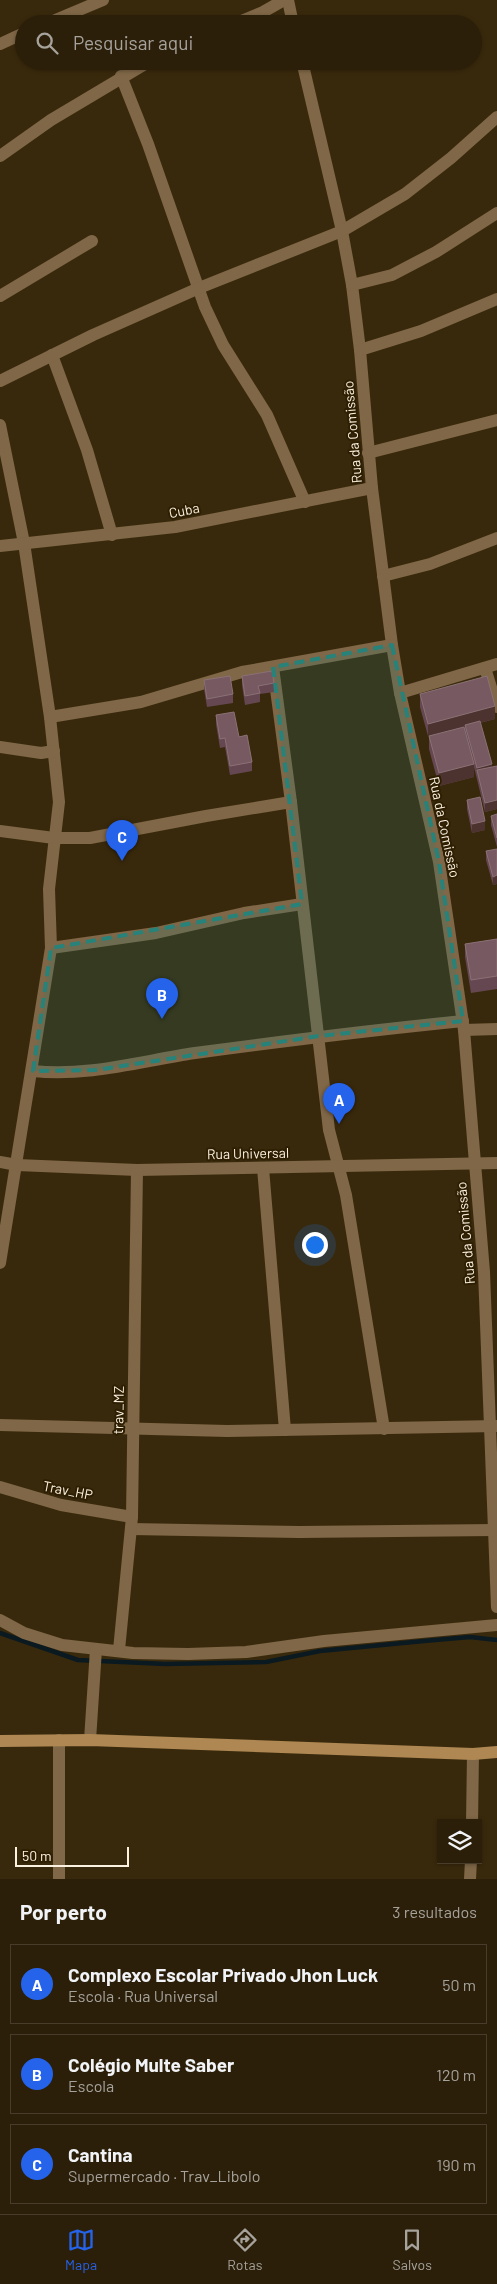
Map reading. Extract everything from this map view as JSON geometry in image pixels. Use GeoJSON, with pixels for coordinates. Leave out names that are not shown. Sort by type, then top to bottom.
{"type":"FeatureCollection","features":[{"type":"Feature","properties":{"kind":"street"},"geometry":{"type":"LineString","coordinates":[[67,15],[103,0]]}},
{"type":"Feature","properties":{"kind":"street"},"geometry":{"type":"LineString","coordinates":[[256,15],[284,0]]}},
{"type":"Feature","properties":{"kind":"street"},"geometry":{"type":"LineString","coordinates":[[288,0],[291,15]]}},
{"type":"Feature","properties":{"kind":"street"},"geometry":{"type":"LineString","coordinates":[[0,44],[15,37]]}},
{"type":"Feature","properties":{"kind":"street"},"geometry":{"type":"LineString","coordinates":[[0,156],[51,120],[133,70]]}},
{"type":"Feature","properties":{"kind":"street","name":"Rua da Comissão"},"geometry":{"type":"LineString","coordinates":[[304,70],[342,231],[352,284],[360,350],[368,454],[392,645],[400,693],[439,862],[464,1026],[484,1272],[494,1426],[497,1607]]}},
{"type":"Feature","properties":{"kind":"street"},"geometry":{"type":"LineString","coordinates":[[121,76],[148,144],[205,307],[223,345],[267,415],[305,502]]}},
{"type":"Feature","properties":{"kind":"street"},"geometry":{"type":"LineString","coordinates":[[0,381],[52,355],[199,288],[342,231],[405,194],[451,158],[497,118]]}},
{"type":"Feature","properties":{"kind":"street"},"geometry":{"type":"LineString","coordinates":[[352,284],[392,275],[436,252],[497,213]]}},
{"type":"Feature","properties":{"kind":"street"},"geometry":{"type":"LineString","coordinates":[[0,296],[92,241]]}},
{"type":"Feature","properties":{"kind":"street"},"geometry":{"type":"LineString","coordinates":[[360,350],[421,331],[497,299]]}},
{"type":"Feature","properties":{"kind":"street"},"geometry":{"type":"LineString","coordinates":[[52,355],[87,450],[112,535]]}},
{"type":"Feature","properties":{"kind":"street"},"geometry":{"type":"LineString","coordinates":[[368,454],[497,420]]}},
{"type":"Feature","properties":{"kind":"street"},"geometry":{"type":"LineString","coordinates":[[0,425],[24,543],[50,717],[58,802],[49,889],[51,948],[33,1071],[0,1263]]}},
{"type":"Feature","properties":{"kind":"street","name":"Cuba"},"geometry":{"type":"LineString","coordinates":[[0,546],[175,527],[372,488]]}},
{"type":"Feature","properties":{"kind":"street"},"geometry":{"type":"LineString","coordinates":[[383,576],[430,564],[497,538]]}},
{"type":"Feature","properties":{"kind":"street"},"geometry":{"type":"LineString","coordinates":[[50,717],[141,702],[242,672],[392,645]]}},
{"type":"Feature","properties":{"kind":"street"},"geometry":{"type":"LineString","coordinates":[[400,693],[491,666],[497,707]]}},
{"type":"Feature","properties":{"kind":"street"},"geometry":{"type":"LineString","coordinates":[[273,667],[291,802],[329,1130],[346,1195],[384,1429]]}},
{"type":"Feature","properties":{"kind":"street"},"geometry":{"type":"LineString","coordinates":[[0,747],[40,753],[54,751]]}},
{"type":"Feature","properties":{"kind":"street"},"geometry":{"type":"LineString","coordinates":[[0,831],[54,838],[90,838],[291,802]]}},
{"type":"Feature","properties":{"kind":"street"},"geometry":{"type":"LineString","coordinates":[[51,948],[156,933],[244,913],[302,904]]}},
{"type":"Feature","properties":{"kind":"street"},"geometry":{"type":"LineString","coordinates":[[33,1071],[52,1073],[96,1070],[193,1053],[319,1036],[464,1026],[497,1029]]}},
{"type":"Feature","properties":{"kind":"street","name":"Rua Universal"},"geometry":{"type":"LineString","coordinates":[[0,1162],[17,1165],[137,1170],[497,1163]]}},
{"type":"Feature","properties":{"kind":"street"},"geometry":{"type":"LineString","coordinates":[[263,1168],[285,1430]]}},
{"type":"Feature","properties":{"kind":"street","name":"trav_MZ"},"geometry":{"type":"LineString","coordinates":[[119,1650],[132,1522],[137,1170]]}},
{"type":"Feature","properties":{"kind":"street"},"geometry":{"type":"LineString","coordinates":[[0,1425],[133,1429],[285,1430],[494,1426]]}},
{"type":"Feature","properties":{"kind":"street","name":"Trav_HP"},"geometry":{"type":"LineString","coordinates":[[0,1487],[61,1506],[132,1522],[298,1532],[495,1530]]}},
{"type":"Feature","properties":{"kind":"street"},"geometry":{"type":"LineString","coordinates":[[0,1620],[46,1641],[70,1647],[119,1650],[133,1653],[246,1652],[324,1641],[497,1625]]}},
{"type":"Feature","properties":{"kind":"street"},"geometry":{"type":"LineString","coordinates":[[90,1740],[96,1649]]}},
{"type":"Feature","properties":{"kind":"street"},"geometry":{"type":"LineString","coordinates":[[0,1740],[90,1740],[473,1754],[497,1752]]}},
{"type":"Feature","properties":{"kind":"street"},"geometry":{"type":"LineString","coordinates":[[59,1740],[59,1879]]}},
{"type":"Feature","properties":{"kind":"street"},"geometry":{"type":"LineString","coordinates":[[472,1819],[473,1754]]}},
{"type":"Feature","properties":{"kind":"street"},"geometry":{"type":"LineString","coordinates":[[470,1879],[471,1864]]}},
{"type":"Feature","properties":{"kind":"highlighted area"},"geometry":{"type":"Polygon","coordinates":[[[392,645],[439,862],[463,1021],[319,1036],[96,1070],[33,1071],[51,948],[302,904],[273,667],[392,645]]]}},
{"type":"Feature","properties":{"kind":"building"},"geometry":{"type":"Polygon","coordinates":[[[272,671],[274,683],[258,686],[260,693],[245,696],[242,676],[272,671]]]}},
{"type":"Feature","properties":{"kind":"building"},"geometry":{"type":"Polygon","coordinates":[[[230,676],[233,694],[207,699],[204,680],[230,676]]]}},
{"type":"Feature","properties":{"kind":"building"},"geometry":{"type":"Polygon","coordinates":[[[487,676],[495,706],[428,724],[420,694],[487,676]]]}},
{"type":"Feature","properties":{"kind":"building"},"geometry":{"type":"Polygon","coordinates":[[[234,712],[239,737],[247,735],[252,762],[230,766],[225,738],[220,739],[216,715],[234,712]]]}},
{"type":"Feature","properties":{"kind":"building"},"geometry":{"type":"Polygon","coordinates":[[[480,721],[492,764],[477,768],[465,725],[480,721]]]}},
{"type":"Feature","properties":{"kind":"building"},"geometry":{"type":"Polygon","coordinates":[[[464,727],[474,764],[439,773],[429,736],[464,727]]]}},
{"type":"Feature","properties":{"kind":"building"},"geometry":{"type":"Polygon","coordinates":[[[497,766],[497,800],[485,803],[477,770],[497,766]]]}},
{"type":"Feature","properties":{"kind":"building"},"geometry":{"type":"Polygon","coordinates":[[[480,797],[485,821],[472,824],[467,800],[480,797]]]}},
{"type":"Feature","properties":{"kind":"building"},"geometry":{"type":"Polygon","coordinates":[[[497,814],[497,838],[491,816],[497,814]]]}},
{"type":"Feature","properties":{"kind":"building"},"geometry":{"type":"Polygon","coordinates":[[[497,849],[497,875],[493,877],[486,851],[497,849]]]}},
{"type":"Feature","properties":{"kind":"building"},"geometry":{"type":"Polygon","coordinates":[[[497,939],[497,976],[471,980],[465,944],[497,939]]]}},
{"type":"Feature","properties":{"kind":"waterway"},"geometry":{"type":"LineString","coordinates":[[0,1633],[78,1660],[165,1664],[266,1662],[320,1651],[424,1641],[470,1637],[497,1640]]}},
{"type":"Feature","properties":{"kind":"place","name":"Cantina"},"geometry":{"type":"Point","coordinates":[122,861]}},
{"type":"Feature","properties":{"kind":"place","name":"Colégio Multe Saber"},"geometry":{"type":"Point","coordinates":[162,1019]}},
{"type":"Feature","properties":{"kind":"place","name":"Complexo Escolar Privado Jhon Luck"},"geometry":{"type":"Point","coordinates":[339,1124]}}]}
